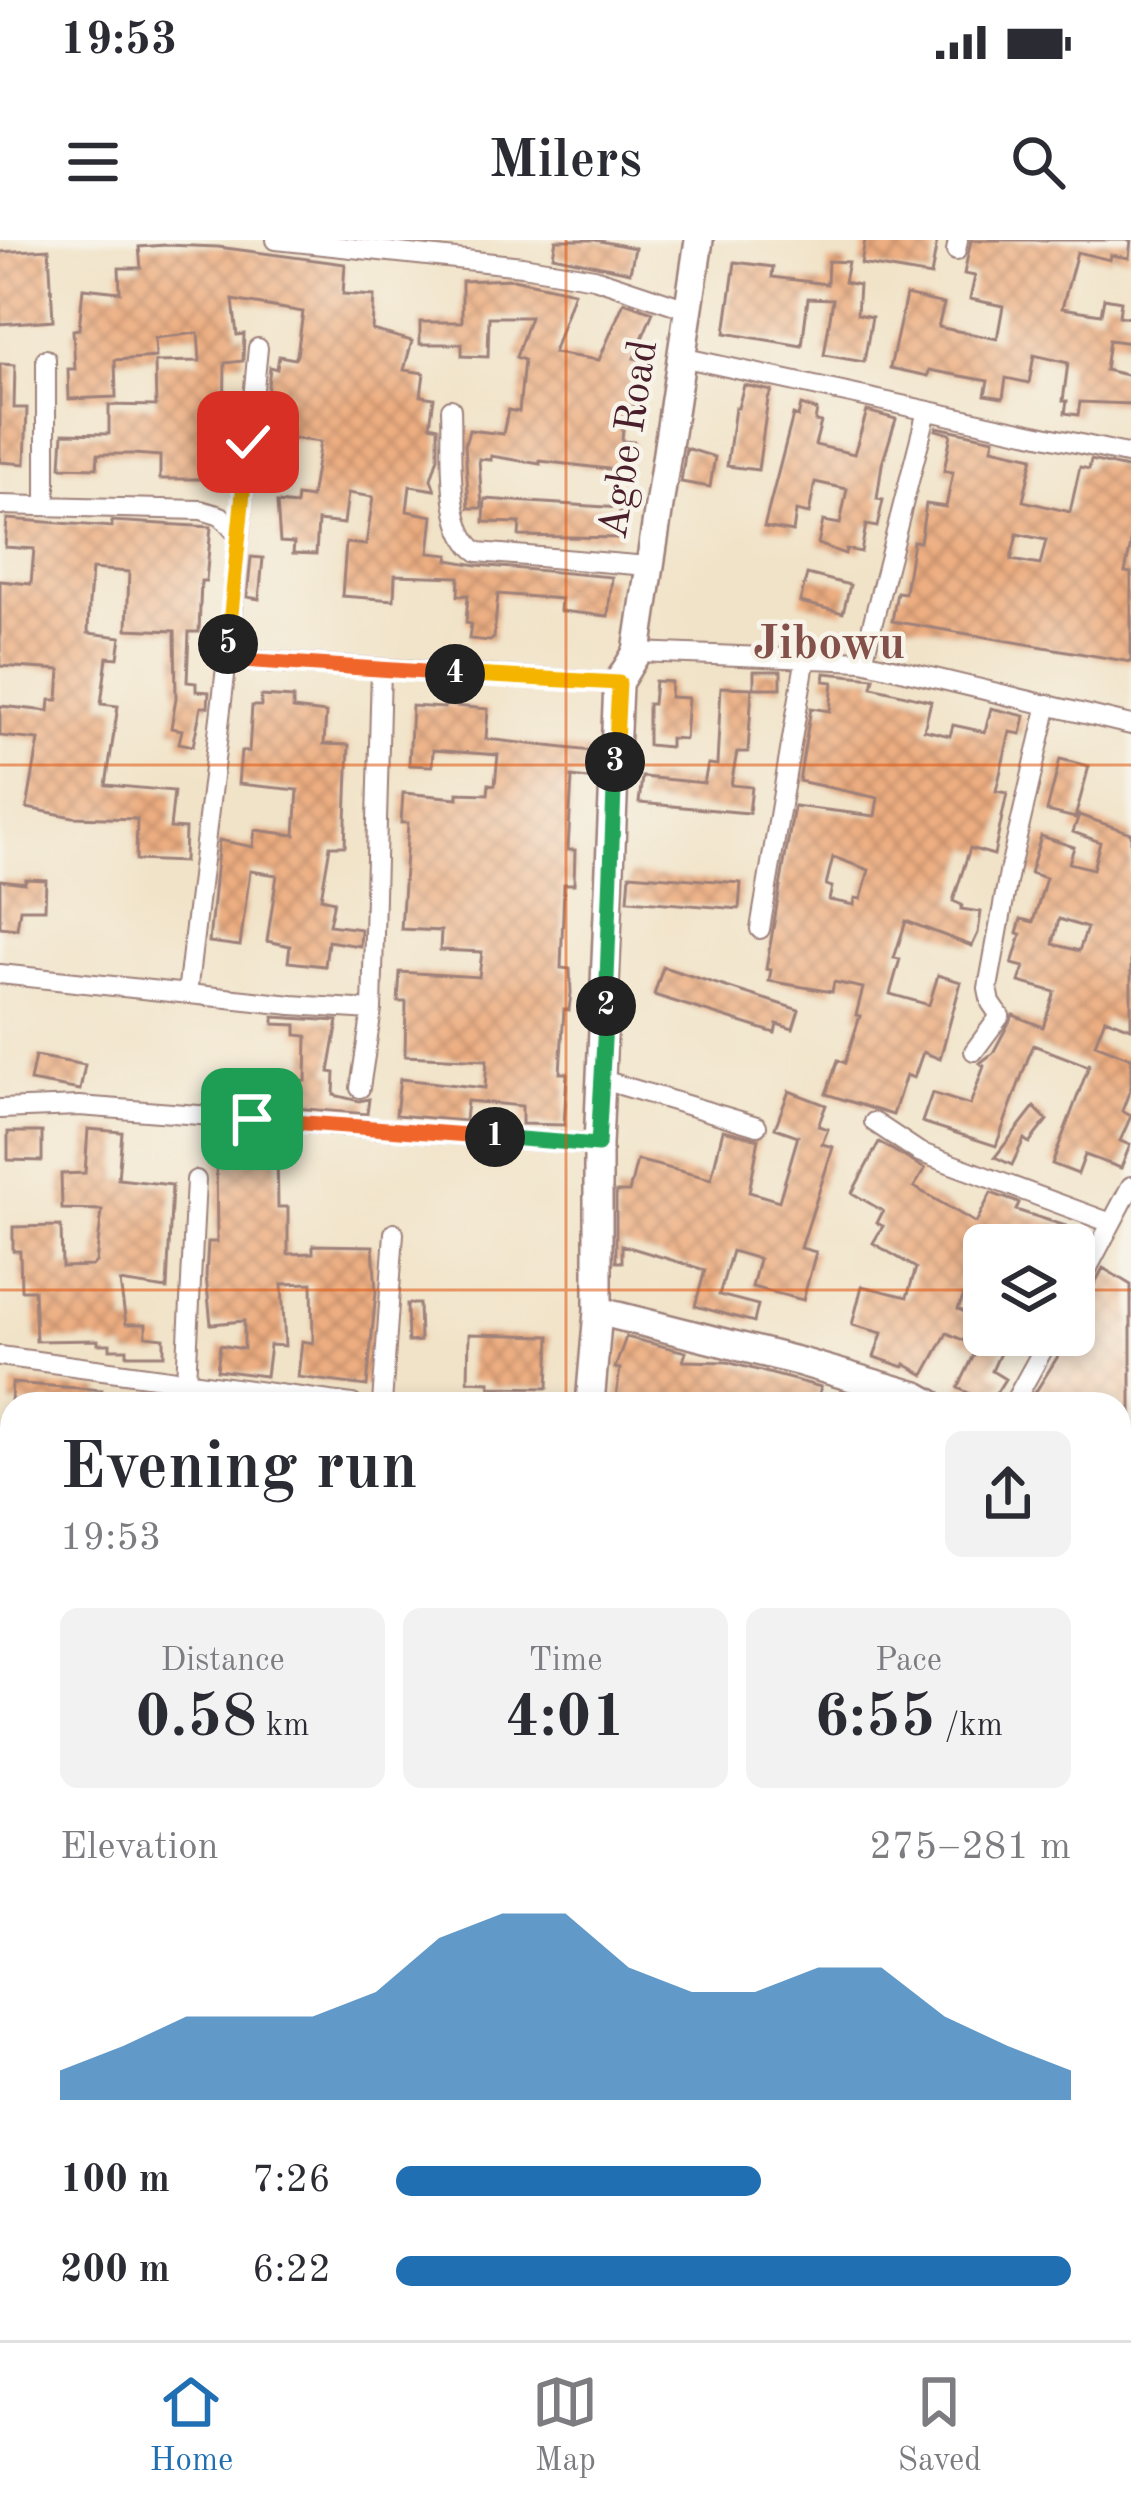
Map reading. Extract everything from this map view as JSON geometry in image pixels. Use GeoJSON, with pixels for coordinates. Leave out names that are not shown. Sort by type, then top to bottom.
{"type":"FeatureCollection","features":[{"type":"Feature","properties":{"kind":"street"},"geometry":{"type":"LineString","coordinates":[[276,240],[594,278],[690,310]]}},
{"type":"Feature","properties":{"kind":"street","name":"Agbe Road"},"geometry":{"type":"LineString","coordinates":[[637,652],[699,240]]}},
{"type":"Feature","properties":{"kind":"street"},"geometry":{"type":"LineString","coordinates":[[187,994],[258,348]]}},
{"type":"Feature","properties":{"kind":"street"},"geometry":{"type":"LineString","coordinates":[[681,357],[1131,454]]}},
{"type":"Feature","properties":{"kind":"street"},"geometry":{"type":"LineString","coordinates":[[46,359],[46,505]]}},
{"type":"Feature","properties":{"kind":"street"},"geometry":{"type":"LineString","coordinates":[[451,409],[456,517],[467,546],[478,553],[648,566]]}},
{"type":"Feature","properties":{"kind":"street"},"geometry":{"type":"LineString","coordinates":[[863,661],[927,411]]}},
{"type":"Feature","properties":{"kind":"street"},"geometry":{"type":"LineString","coordinates":[[0,505],[201,510],[220,516],[238,535]]}},
{"type":"Feature","properties":{"kind":"street"},"geometry":{"type":"LineString","coordinates":[[591,1392],[598,1310],[598,1145],[619,683],[637,652],[863,661],[884,673],[1131,725]]}},
{"type":"Feature","properties":{"kind":"street"},"geometry":{"type":"LineString","coordinates":[[760,929],[806,656]]}},
{"type":"Feature","properties":{"kind":"street"},"geometry":{"type":"LineString","coordinates":[[227,659],[619,683]]}},
{"type":"Feature","properties":{"kind":"street"},"geometry":{"type":"LineString","coordinates":[[360,1088],[372,1010],[381,669]]}},
{"type":"Feature","properties":{"kind":"street"},"geometry":{"type":"LineString","coordinates":[[974,1051],[1000,1016],[988,988],[1048,704]]}},
{"type":"Feature","properties":{"kind":"street"},"geometry":{"type":"LineString","coordinates":[[0,974],[372,1010]]}},
{"type":"Feature","properties":{"kind":"street"},"geometry":{"type":"LineString","coordinates":[[603,1080],[757,1126]]}},
{"type":"Feature","properties":{"kind":"street"},"geometry":{"type":"LineString","coordinates":[[0,1109],[79,1106],[598,1145]]}},
{"type":"Feature","properties":{"kind":"street"},"geometry":{"type":"LineString","coordinates":[[874,1122],[919,1151],[1112,1223]]}},
{"type":"Feature","properties":{"kind":"street"},"geometry":{"type":"LineString","coordinates":[[186,1382],[196,1180]]}},
{"type":"Feature","properties":{"kind":"street"},"geometry":{"type":"LineString","coordinates":[[1095,1255],[1131,1186]]}},
{"type":"Feature","properties":{"kind":"street"},"geometry":{"type":"LineString","coordinates":[[383,1392],[394,1233]]}},
{"type":"Feature","properties":{"kind":"street"},"geometry":{"type":"LineString","coordinates":[[598,1310],[889,1392]]}},
{"type":"Feature","properties":{"kind":"street"},"geometry":{"type":"LineString","coordinates":[[0,1356],[245,1392]]}},
{"type":"Feature","properties":{"kind":"street"},"geometry":{"type":"LineString","coordinates":[[1019,1392],[1039,1356]]}},
{"type":"Feature","properties":{"kind":"building"},"geometry":{"type":"Polygon","coordinates":[[[556,240],[595,240],[635,248],[630,272],[553,256],[556,240]]]}},
{"type":"Feature","properties":{"kind":"building"},"geometry":{"type":"Polygon","coordinates":[[[865,240],[937,242],[931,276],[861,264],[865,240]]]}},
{"type":"Feature","properties":{"kind":"building"},"geometry":{"type":"Polygon","coordinates":[[[971,240],[1131,240],[1129,258],[1111,255],[1110,260],[1077,252],[1062,308],[1101,314],[1104,298],[1121,301],[1119,316],[1131,318],[1131,343],[1109,340],[1105,370],[1131,376],[1131,404],[1080,402],[1078,415],[1065,413],[1068,363],[1034,355],[1029,383],[1006,378],[1003,398],[985,395],[988,381],[890,368],[906,295],[944,304],[938,327],[997,339],[1003,306],[970,299],[975,276],[964,274],[971,240]]]}},
{"type":"Feature","properties":{"kind":"building"},"geometry":{"type":"Polygon","coordinates":[[[166,245],[345,264],[343,294],[374,296],[372,330],[412,341],[404,370],[424,373],[421,396],[434,398],[430,425],[438,427],[438,457],[431,479],[435,490],[410,486],[407,511],[433,516],[429,553],[477,565],[612,577],[608,616],[560,611],[561,599],[498,594],[490,641],[469,639],[468,595],[458,596],[459,577],[395,575],[394,600],[342,596],[346,543],[366,545],[373,497],[348,493],[344,524],[318,521],[316,554],[293,553],[294,543],[280,542],[277,503],[296,505],[297,496],[311,498],[320,442],[276,436],[280,398],[267,395],[270,367],[277,369],[279,356],[295,359],[297,355],[303,312],[233,300],[237,335],[244,334],[243,361],[225,363],[224,433],[205,432],[205,479],[160,479],[160,456],[98,454],[97,468],[61,467],[63,433],[109,434],[109,405],[156,406],[155,362],[200,361],[198,333],[155,338],[156,357],[115,360],[116,397],[69,399],[68,369],[75,369],[73,330],[79,329],[83,288],[120,292],[119,268],[141,268],[139,247],[166,245]]]}},
{"type":"Feature","properties":{"kind":"building"},"geometry":{"type":"Polygon","coordinates":[[[49,249],[53,320],[0,324],[0,252],[49,249]]]}},
{"type":"Feature","properties":{"kind":"building"},"geometry":{"type":"Polygon","coordinates":[[[828,261],[848,262],[844,282],[859,285],[857,314],[872,317],[864,362],[824,355],[833,299],[808,298],[802,346],[725,333],[735,262],[773,267],[772,277],[827,284],[828,261]]]}},
{"type":"Feature","properties":{"kind":"building"},"geometry":{"type":"Polygon","coordinates":[[[513,279],[574,292],[553,353],[599,360],[624,302],[653,312],[634,358],[651,361],[648,382],[637,380],[633,418],[624,417],[622,441],[634,442],[633,457],[623,456],[622,467],[540,464],[491,456],[491,460],[479,459],[482,508],[469,508],[465,445],[469,430],[503,434],[508,410],[519,412],[524,360],[516,357],[530,317],[489,317],[488,357],[462,356],[462,344],[420,344],[420,322],[462,322],[462,281],[513,279]]]}},
{"type":"Feature","properties":{"kind":"building"},"geometry":{"type":"Polygon","coordinates":[[[0,364],[15,365],[14,408],[27,408],[25,464],[0,462],[0,364]]]}},
{"type":"Feature","properties":{"kind":"building"},"geometry":{"type":"Polygon","coordinates":[[[744,385],[772,391],[758,470],[727,466],[735,408],[744,385]]]}},
{"type":"Feature","properties":{"kind":"building"},"geometry":{"type":"Polygon","coordinates":[[[801,405],[817,410],[815,421],[821,422],[815,445],[854,454],[867,411],[896,419],[882,464],[877,499],[883,500],[877,527],[866,525],[861,552],[846,549],[845,554],[818,544],[823,521],[840,524],[847,489],[815,482],[809,514],[796,511],[793,532],[764,527],[793,415],[798,417],[801,405]]]}},
{"type":"Feature","properties":{"kind":"building"},"geometry":{"type":"Polygon","coordinates":[[[936,430],[994,439],[992,448],[1033,457],[1023,501],[1070,512],[1080,467],[1089,469],[1091,460],[1131,469],[1131,544],[1125,572],[1131,573],[1131,662],[892,621],[897,592],[905,593],[913,541],[920,542],[926,504],[946,507],[953,472],[944,471],[951,434],[936,430]],[[1017,534],[1011,560],[1040,565],[1046,540],[1017,534]]]}},
{"type":"Feature","properties":{"kind":"building"},"geometry":{"type":"Polygon","coordinates":[[[686,448],[715,457],[710,487],[681,482],[686,448]]]}},
{"type":"Feature","properties":{"kind":"building"},"geometry":{"type":"Polygon","coordinates":[[[485,499],[620,508],[619,538],[519,536],[520,523],[484,522],[485,499]]]}},
{"type":"Feature","properties":{"kind":"building"},"geometry":{"type":"Polygon","coordinates":[[[7,519],[112,527],[112,521],[211,527],[206,581],[201,581],[199,632],[189,632],[187,682],[196,683],[196,691],[209,692],[193,746],[179,743],[182,730],[171,728],[176,698],[175,631],[127,629],[129,572],[92,569],[89,603],[88,633],[121,637],[118,658],[107,657],[101,704],[118,706],[106,785],[174,791],[170,828],[185,829],[184,862],[136,860],[137,819],[73,817],[27,808],[39,740],[0,736],[0,706],[49,711],[50,700],[58,700],[60,670],[0,666],[0,581],[31,584],[34,549],[5,547],[7,519]]]}},
{"type":"Feature","properties":{"kind":"building"},"geometry":{"type":"Polygon","coordinates":[[[251,557],[263,558],[259,599],[247,597],[251,557]]]}},
{"type":"Feature","properties":{"kind":"building"},"geometry":{"type":"Polygon","coordinates":[[[807,574],[850,585],[843,613],[800,602],[807,574]]]}},
{"type":"Feature","properties":{"kind":"building"},"geometry":{"type":"Polygon","coordinates":[[[754,671],[781,671],[781,688],[754,688],[754,671]]]}},
{"type":"Feature","properties":{"kind":"building"},"geometry":{"type":"Polygon","coordinates":[[[825,673],[874,678],[872,687],[931,701],[924,730],[950,736],[953,725],[985,732],[991,708],[1025,716],[1021,734],[1010,732],[996,791],[1007,793],[994,855],[970,848],[953,901],[961,909],[981,912],[972,946],[906,921],[894,958],[900,959],[890,994],[929,1005],[938,975],[961,982],[940,1059],[923,1052],[914,1078],[906,1075],[893,1115],[826,1094],[838,1060],[845,1063],[860,1016],[856,1015],[863,988],[834,982],[832,992],[769,981],[771,970],[766,969],[794,806],[875,816],[878,798],[799,781],[811,708],[830,711],[833,682],[824,681],[825,673]],[[833,857],[826,885],[832,887],[829,900],[854,905],[855,898],[861,899],[869,870],[833,857]]]}},
{"type":"Feature","properties":{"kind":"building"},"geometry":{"type":"Polygon","coordinates":[[[655,681],[671,682],[670,697],[688,698],[685,739],[670,738],[670,747],[648,745],[648,704],[653,704],[655,681]]]}},
{"type":"Feature","properties":{"kind":"building"},"geometry":{"type":"Polygon","coordinates":[[[721,687],[752,688],[748,752],[737,752],[731,785],[752,787],[749,813],[639,803],[642,777],[704,783],[708,764],[717,765],[721,687]]]}},
{"type":"Feature","properties":{"kind":"building"},"geometry":{"type":"Polygon","coordinates":[[[261,696],[293,698],[293,709],[326,713],[324,744],[349,745],[345,846],[330,846],[321,898],[334,901],[329,925],[361,929],[360,946],[328,941],[325,966],[288,962],[290,946],[267,941],[277,875],[250,871],[240,946],[209,942],[219,840],[253,847],[255,830],[295,835],[298,790],[238,784],[241,751],[249,752],[252,706],[261,706],[261,696]]]}},
{"type":"Feature","properties":{"kind":"building"},"geometry":{"type":"Polygon","coordinates":[[[412,706],[488,709],[486,739],[591,751],[588,779],[572,777],[568,850],[575,850],[574,884],[564,884],[561,968],[570,969],[571,993],[569,1010],[564,1009],[560,1073],[567,1073],[564,1125],[522,1124],[522,1106],[467,1101],[465,1121],[396,1115],[400,1079],[485,1088],[487,1060],[405,1056],[406,1002],[398,1002],[400,972],[479,977],[482,952],[440,950],[441,931],[401,929],[408,823],[401,823],[403,793],[458,798],[458,793],[488,794],[489,784],[495,785],[498,755],[433,750],[432,766],[409,765],[412,706]]]}},
{"type":"Feature","properties":{"kind":"building"},"geometry":{"type":"Polygon","coordinates":[[[1060,759],[1089,766],[1075,818],[1047,811],[1060,759]]]}},
{"type":"Feature","properties":{"kind":"building"},"geometry":{"type":"Polygon","coordinates":[[[1079,815],[1131,833],[1131,1028],[1105,1018],[1095,1044],[1131,1058],[1131,1087],[1122,1111],[1131,1116],[1120,1141],[1130,1145],[1121,1168],[1085,1155],[1078,1174],[1052,1164],[1090,1063],[1033,1045],[996,1146],[922,1122],[932,1093],[970,1105],[984,1066],[980,1063],[993,1053],[1013,1015],[1043,1027],[1055,992],[1019,982],[1024,967],[1012,964],[1021,919],[1033,922],[1046,878],[1030,873],[1041,836],[1074,847],[1069,863],[1093,869],[1100,842],[1073,832],[1079,815]],[[1059,919],[1053,944],[1079,951],[1087,928],[1059,919]]]}},
{"type":"Feature","properties":{"kind":"building"},"geometry":{"type":"Polygon","coordinates":[[[630,874],[741,883],[739,909],[628,900],[630,874]]]}},
{"type":"Feature","properties":{"kind":"building"},"geometry":{"type":"Polygon","coordinates":[[[25,879],[46,880],[45,909],[20,909],[17,929],[0,927],[0,880],[25,883],[25,879]]]}},
{"type":"Feature","properties":{"kind":"building"},"geometry":{"type":"Polygon","coordinates":[[[663,967],[799,1010],[793,1029],[777,1024],[775,1033],[654,995],[663,967]]]}},
{"type":"Feature","properties":{"kind":"building"},"geometry":{"type":"Polygon","coordinates":[[[274,1017],[338,1021],[329,1072],[335,1073],[334,1095],[369,1099],[367,1114],[218,1102],[222,1074],[265,1082],[306,1081],[307,1036],[296,1035],[296,1025],[274,1024],[274,1017]]]}},
{"type":"Feature","properties":{"kind":"building"},"geometry":{"type":"Polygon","coordinates":[[[35,1056],[85,1065],[80,1090],[30,1081],[35,1056]]]}},
{"type":"Feature","properties":{"kind":"building"},"geometry":{"type":"Polygon","coordinates":[[[789,1091],[826,1105],[818,1126],[828,1129],[822,1144],[833,1147],[801,1248],[816,1252],[803,1300],[752,1287],[759,1259],[732,1251],[719,1295],[758,1305],[754,1322],[695,1306],[705,1270],[622,1245],[622,1262],[616,1262],[616,1192],[629,1192],[637,1160],[711,1179],[723,1130],[759,1139],[749,1192],[779,1201],[798,1136],[775,1128],[789,1091]]]}},
{"type":"Feature","properties":{"kind":"building"},"geometry":{"type":"Polygon","coordinates":[[[1034,1107],[1047,1120],[1029,1143],[1024,1139],[1012,1165],[995,1157],[1034,1107]]]}},
{"type":"Feature","properties":{"kind":"building"},"geometry":{"type":"Polygon","coordinates":[[[88,1129],[122,1132],[118,1179],[172,1185],[167,1289],[120,1282],[126,1324],[146,1324],[146,1336],[164,1338],[164,1355],[127,1355],[127,1349],[110,1349],[110,1344],[98,1344],[98,1340],[36,1341],[34,1290],[21,1290],[20,1251],[13,1251],[13,1227],[61,1226],[62,1267],[96,1262],[102,1210],[62,1209],[61,1174],[85,1173],[88,1129]]]}},
{"type":"Feature","properties":{"kind":"building"},"geometry":{"type":"Polygon","coordinates":[[[8,1132],[42,1132],[42,1161],[8,1160],[8,1132]]]}},
{"type":"Feature","properties":{"kind":"building"},"geometry":{"type":"Polygon","coordinates":[[[879,1142],[925,1169],[914,1187],[976,1223],[991,1193],[1019,1203],[1016,1210],[1060,1224],[963,1224],[963,1298],[958,1309],[963,1311],[963,1340],[947,1333],[924,1375],[905,1364],[874,1357],[882,1333],[852,1325],[862,1286],[907,1297],[916,1268],[873,1243],[883,1226],[877,1223],[883,1211],[852,1193],[879,1142]]]}},
{"type":"Feature","properties":{"kind":"building"},"geometry":{"type":"Polygon","coordinates":[[[277,1152],[278,1207],[288,1207],[288,1254],[313,1253],[313,1245],[373,1246],[376,1292],[367,1386],[298,1377],[302,1341],[313,1343],[312,1283],[282,1284],[285,1346],[270,1345],[266,1376],[217,1370],[220,1345],[244,1349],[244,1321],[211,1324],[206,1276],[208,1242],[217,1242],[216,1153],[277,1152]]]}},
{"type":"Feature","properties":{"kind":"building"},"geometry":{"type":"Polygon","coordinates":[[[1103,1268],[1131,1285],[1131,1392],[1036,1392],[1058,1356],[1095,1356],[1095,1283],[1103,1268]]]}},
{"type":"Feature","properties":{"kind":"building"},"geometry":{"type":"Polygon","coordinates":[[[407,1304],[419,1304],[420,1341],[408,1342],[407,1304]]]}},
{"type":"Feature","properties":{"kind":"building"},"geometry":{"type":"Polygon","coordinates":[[[469,1334],[550,1336],[548,1388],[490,1387],[490,1382],[468,1381],[469,1334]]]}},
{"type":"Feature","properties":{"kind":"building"},"geometry":{"type":"Polygon","coordinates":[[[626,1337],[686,1352],[683,1361],[727,1362],[821,1387],[820,1392],[617,1392],[620,1369],[615,1368],[626,1337]]]}},
{"type":"Feature","properties":{"kind":"building"},"geometry":{"type":"Polygon","coordinates":[[[974,1356],[999,1356],[992,1371],[1005,1379],[997,1392],[958,1388],[974,1356]]]}},
{"type":"Feature","properties":{"kind":"building"},"geometry":{"type":"Polygon","coordinates":[[[12,1383],[102,1390],[102,1392],[12,1392],[12,1383]]]}},
{"type":"Feature","properties":{"kind":"district","name":"Jibowu"},"geometry":{"type":"Point","coordinates":[829,641]}},
{"type":"Feature","properties":{"kind":"route"},"geometry":{"type":"LineString","coordinates":[[248,442],[227,659],[619,683],[598,1145],[252,1119]]}}]}
